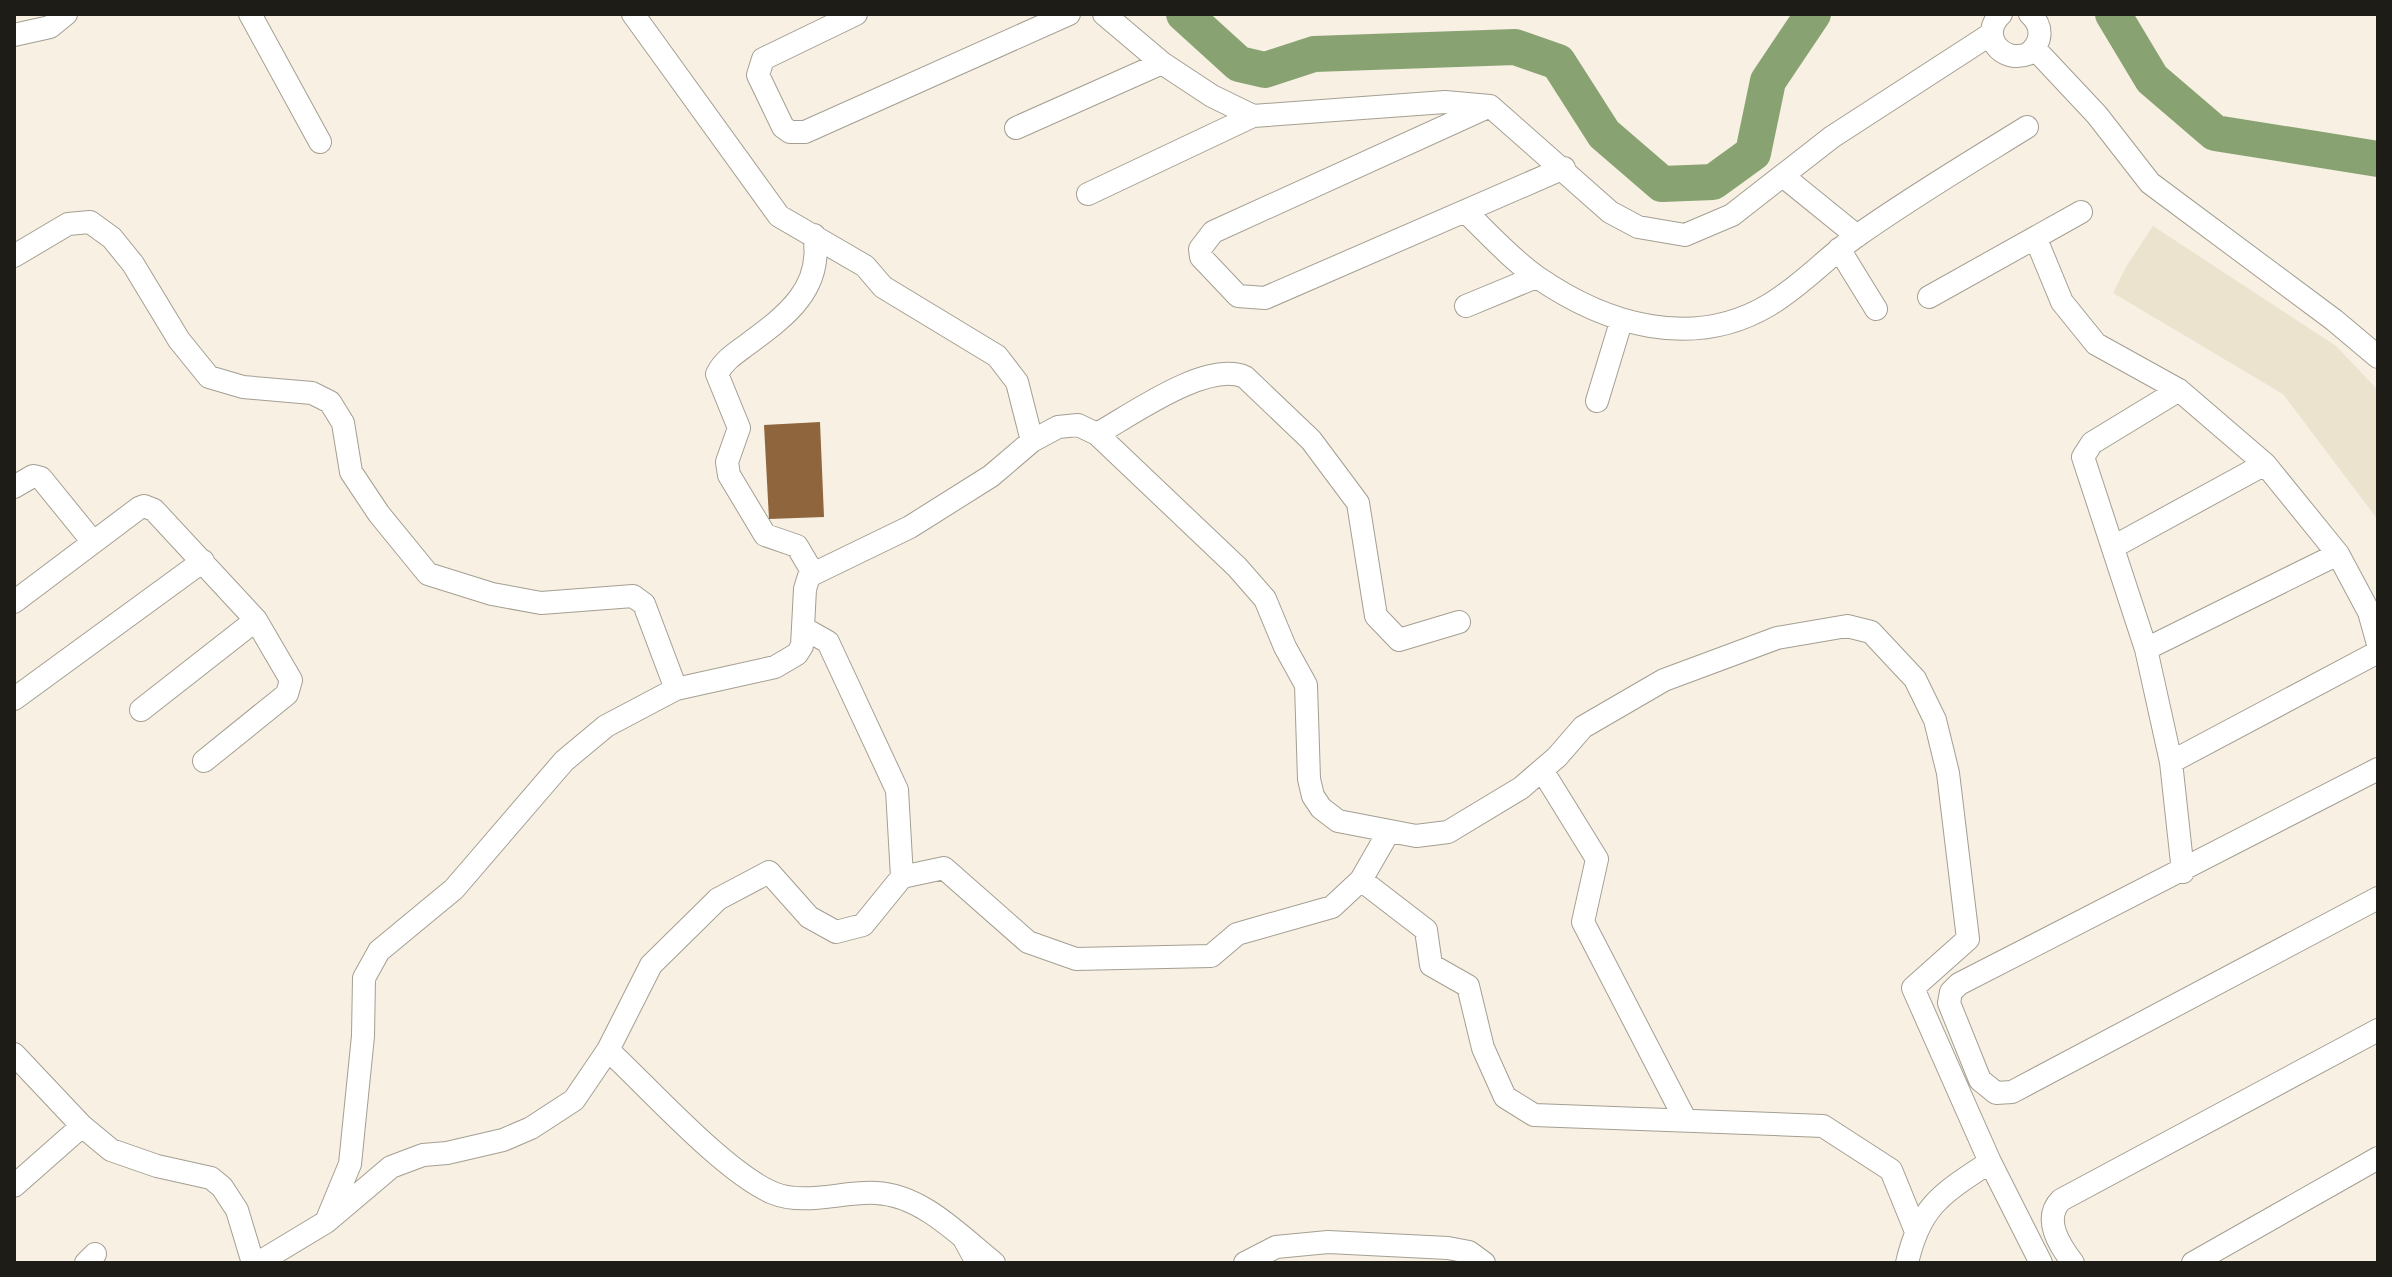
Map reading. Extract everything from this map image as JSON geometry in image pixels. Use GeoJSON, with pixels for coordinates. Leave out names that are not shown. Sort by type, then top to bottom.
{"type":"FeatureCollection","features":[{"type":"Feature","properties":{"kind":"street"},"geometry":{"type":"LineString","coordinates":[[14,35],[36,32],[66,14]]}},
{"type":"Feature","properties":{"kind":"street"},"geometry":{"type":"LineString","coordinates":[[250,14],[320,142]]}},
{"type":"Feature","properties":{"kind":"street"},"geometry":{"type":"LineString","coordinates":[[633,14],[779,216],[865,266],[883,287],[997,356],[1017,382],[1032,441]]}},
{"type":"Feature","properties":{"kind":"street"},"geometry":{"type":"LineString","coordinates":[[856,14],[763,59],[758,75],[783,127],[790,132],[805,132],[1069,14]]}},
{"type":"Feature","properties":{"kind":"street"},"geometry":{"type":"LineString","coordinates":[[1104,14],[1162,63],[1212,96],[1253,116]]}},
{"type":"Feature","properties":{"kind":"street"},"geometry":{"type":"LineString","coordinates":[[1996,24],[1997,49],[2004,55],[2020,57],[2035,49],[2041,33],[2030,14]]}},
{"type":"Feature","properties":{"kind":"street"},"geometry":{"type":"LineString","coordinates":[[1088,194],[1253,116],[1445,102],[1490,106],[1564,168],[1610,212],[1638,227],[1685,235],[1732,215],[1832,137],[1996,24]]}},
{"type":"Feature","properties":{"kind":"street"},"geometry":{"type":"LineString","coordinates":[[2035,49],[2097,115],[2150,183],[2334,320],[2378,357]]}},
{"type":"Feature","properties":{"kind":"street"},"geometry":{"type":"LineString","coordinates":[[1016,128],[1162,63]]}},
{"type":"Feature","properties":{"kind":"street"},"geometry":{"type":"LineString","coordinates":[[1490,106],[1213,232],[1204,241],[1200,253],[1219,279],[1238,296],[1257,300],[1564,168]]}},
{"type":"Feature","properties":{"kind":"street"},"geometry":{"type":"LineString","coordinates":[[1465,211],[1536,277],[1621,322],[1689,331],[1745,318],[1808,280],[1848,243],[2027,127]]}},
{"type":"Feature","properties":{"kind":"street"},"geometry":{"type":"LineString","coordinates":[[1783,176],[1848,243],[1876,309]]}},
{"type":"Feature","properties":{"kind":"street"},"geometry":{"type":"LineString","coordinates":[[1929,297],[2081,212]]}},
{"type":"Feature","properties":{"kind":"street"},"geometry":{"type":"LineString","coordinates":[[14,256],[68,224],[90,222],[99,227],[133,264],[179,340],[209,377],[243,387],[312,393],[330,402],[343,423],[351,472],[379,514],[428,574],[492,594],[541,603],[633,596],[644,604],[676,689]]}},
{"type":"Feature","properties":{"kind":"street"},"geometry":{"type":"LineString","coordinates":[[813,573],[797,546],[765,535],[729,475],[727,462],[739,428],[717,374],[725,362],[786,315],[806,292],[815,265],[814,235]]}},
{"type":"Feature","properties":{"kind":"street"},"geometry":{"type":"LineString","coordinates":[[2036,239],[2062,302],[2096,344],[2179,390],[2265,464],[2338,554],[2369,612],[2378,644]]}},
{"type":"Feature","properties":{"kind":"street"},"geometry":{"type":"LineString","coordinates":[[1466,306],[1536,277]]}},
{"type":"Feature","properties":{"kind":"street"},"geometry":{"type":"LineString","coordinates":[[1597,401],[1621,322]]}},
{"type":"Feature","properties":{"kind":"street"},"geometry":{"type":"LineString","coordinates":[[1097,434],[1205,377],[1227,372],[1245,377],[1311,440],[1358,503],[1376,616],[1399,640],[1459,622]]}},
{"type":"Feature","properties":{"kind":"street"},"geometry":{"type":"LineString","coordinates":[[2179,390],[2092,443],[2084,453],[2085,467],[2115,546],[2146,649],[2171,762],[2183,872]]}},
{"type":"Feature","properties":{"kind":"street"},"geometry":{"type":"LineString","coordinates":[[326,1222],[350,1164],[363,1036],[364,978],[379,951],[454,889],[564,761],[606,726],[676,689],[775,667],[797,654],[805,629],[805,589],[813,573],[910,527],[991,476],[1032,441],[1058,427],[1078,425],[1097,434],[1237,567],[1265,599],[1285,647],[1306,685],[1309,779],[1321,808],[1338,821],[1416,836],[1448,832],[1474,819],[1542,770],[1583,727],[1615,705],[1697,665],[1798,633],[1847,626],[1871,632],[1915,679],[1935,720],[1943,751],[1968,939],[1913,988],[1990,1162],[2041,1263]]}},
{"type":"Feature","properties":{"kind":"street"},"geometry":{"type":"LineString","coordinates":[[2115,546],[2265,464]]}},
{"type":"Feature","properties":{"kind":"street"},"geometry":{"type":"LineString","coordinates":[[14,487],[33,476],[41,478],[93,542]]}},
{"type":"Feature","properties":{"kind":"street"},"geometry":{"type":"LineString","coordinates":[[14,602],[144,506],[154,510],[256,620],[289,675],[291,687],[204,761]]}},
{"type":"Feature","properties":{"kind":"street"},"geometry":{"type":"LineString","coordinates":[[2146,649],[2338,554]]}},
{"type":"Feature","properties":{"kind":"street"},"geometry":{"type":"LineString","coordinates":[[14,699],[203,561]]}},
{"type":"Feature","properties":{"kind":"street"},"geometry":{"type":"LineString","coordinates":[[141,710],[256,620]]}},
{"type":"Feature","properties":{"kind":"street"},"geometry":{"type":"LineString","coordinates":[[805,629],[828,642],[897,790],[902,877]]}},
{"type":"Feature","properties":{"kind":"street"},"geometry":{"type":"LineString","coordinates":[[2171,762],[2378,652]]}},
{"type":"Feature","properties":{"kind":"street"},"geometry":{"type":"LineString","coordinates":[[2378,769],[1954,988],[1949,1003],[1985,1086],[2002,1094],[2018,1089],[2285,944],[2378,898]]}},
{"type":"Feature","properties":{"kind":"street"},"geometry":{"type":"LineString","coordinates":[[1542,770],[1597,859],[1583,922],[1685,1119]]}},
{"type":"Feature","properties":{"kind":"street"},"geometry":{"type":"LineString","coordinates":[[14,1054],[82,1126],[111,1150],[130,1159],[211,1178],[222,1187],[237,1210],[256,1263],[326,1222],[399,1163],[423,1155],[447,1153],[503,1140],[553,1116],[583,1090],[608,1050],[651,965],[718,899],[769,872],[809,917],[836,932],[863,925],[902,877],[944,868],[1028,942],[1076,959],[1211,956],[1237,934],[1332,907],[1361,880],[1388,833]]}},
{"type":"Feature","properties":{"kind":"street"},"geometry":{"type":"LineString","coordinates":[[1361,880],[1426,930],[1431,965],[1468,986],[1483,1048],[1505,1097],[1534,1115],[1823,1126],[1891,1170],[1915,1229]]}},
{"type":"Feature","properties":{"kind":"street"},"geometry":{"type":"LineString","coordinates":[[2073,1263],[2061,1248],[2054,1228],[2053,1210],[2061,1200],[2378,1030]]}},
{"type":"Feature","properties":{"kind":"street"},"geometry":{"type":"LineString","coordinates":[[608,1050],[752,1182],[788,1197],[874,1193],[898,1196],[935,1216],[994,1263]]}},
{"type":"Feature","properties":{"kind":"street"},"geometry":{"type":"LineString","coordinates":[[14,1186],[82,1126]]}},
{"type":"Feature","properties":{"kind":"street"},"geometry":{"type":"LineString","coordinates":[[2193,1263],[2378,1158]]}},
{"type":"Feature","properties":{"kind":"street"},"geometry":{"type":"LineString","coordinates":[[1907,1263],[1915,1229],[1943,1193],[1990,1162]]}},
{"type":"Feature","properties":{"kind":"street"},"geometry":{"type":"LineString","coordinates":[[1245,1263],[1276,1247],[1328,1242],[1448,1248],[1469,1252],[1484,1263]]}},
{"type":"Feature","properties":{"kind":"lane"},"geometry":{"type":"LineString","coordinates":[[953,1230],[971,1263]]}},
{"type":"Feature","properties":{"kind":"shaded area"},"geometry":{"type":"Polygon","coordinates":[[[2153,226],[2336,346],[2378,390],[2378,520],[2283,394],[2113,293],[2153,226]]]}},
{"type":"Feature","properties":{"kind":"building"},"geometry":{"type":"Polygon","coordinates":[[[820,422],[824,517],[769,519],[764,425],[820,422]]]}},
{"type":"Feature","properties":{"kind":"waterway"},"geometry":{"type":"LineString","coordinates":[[1184,14],[1239,64],[1265,70],[1314,54],[1515,47],[1558,62],[1604,134],[1662,184],[1713,182],[1753,153],[1768,81],[1813,14]]}},
{"type":"Feature","properties":{"kind":"waterway"},"geometry":{"type":"LineString","coordinates":[[2113,14],[2152,79],[2215,133],[2378,159]]}}]}
